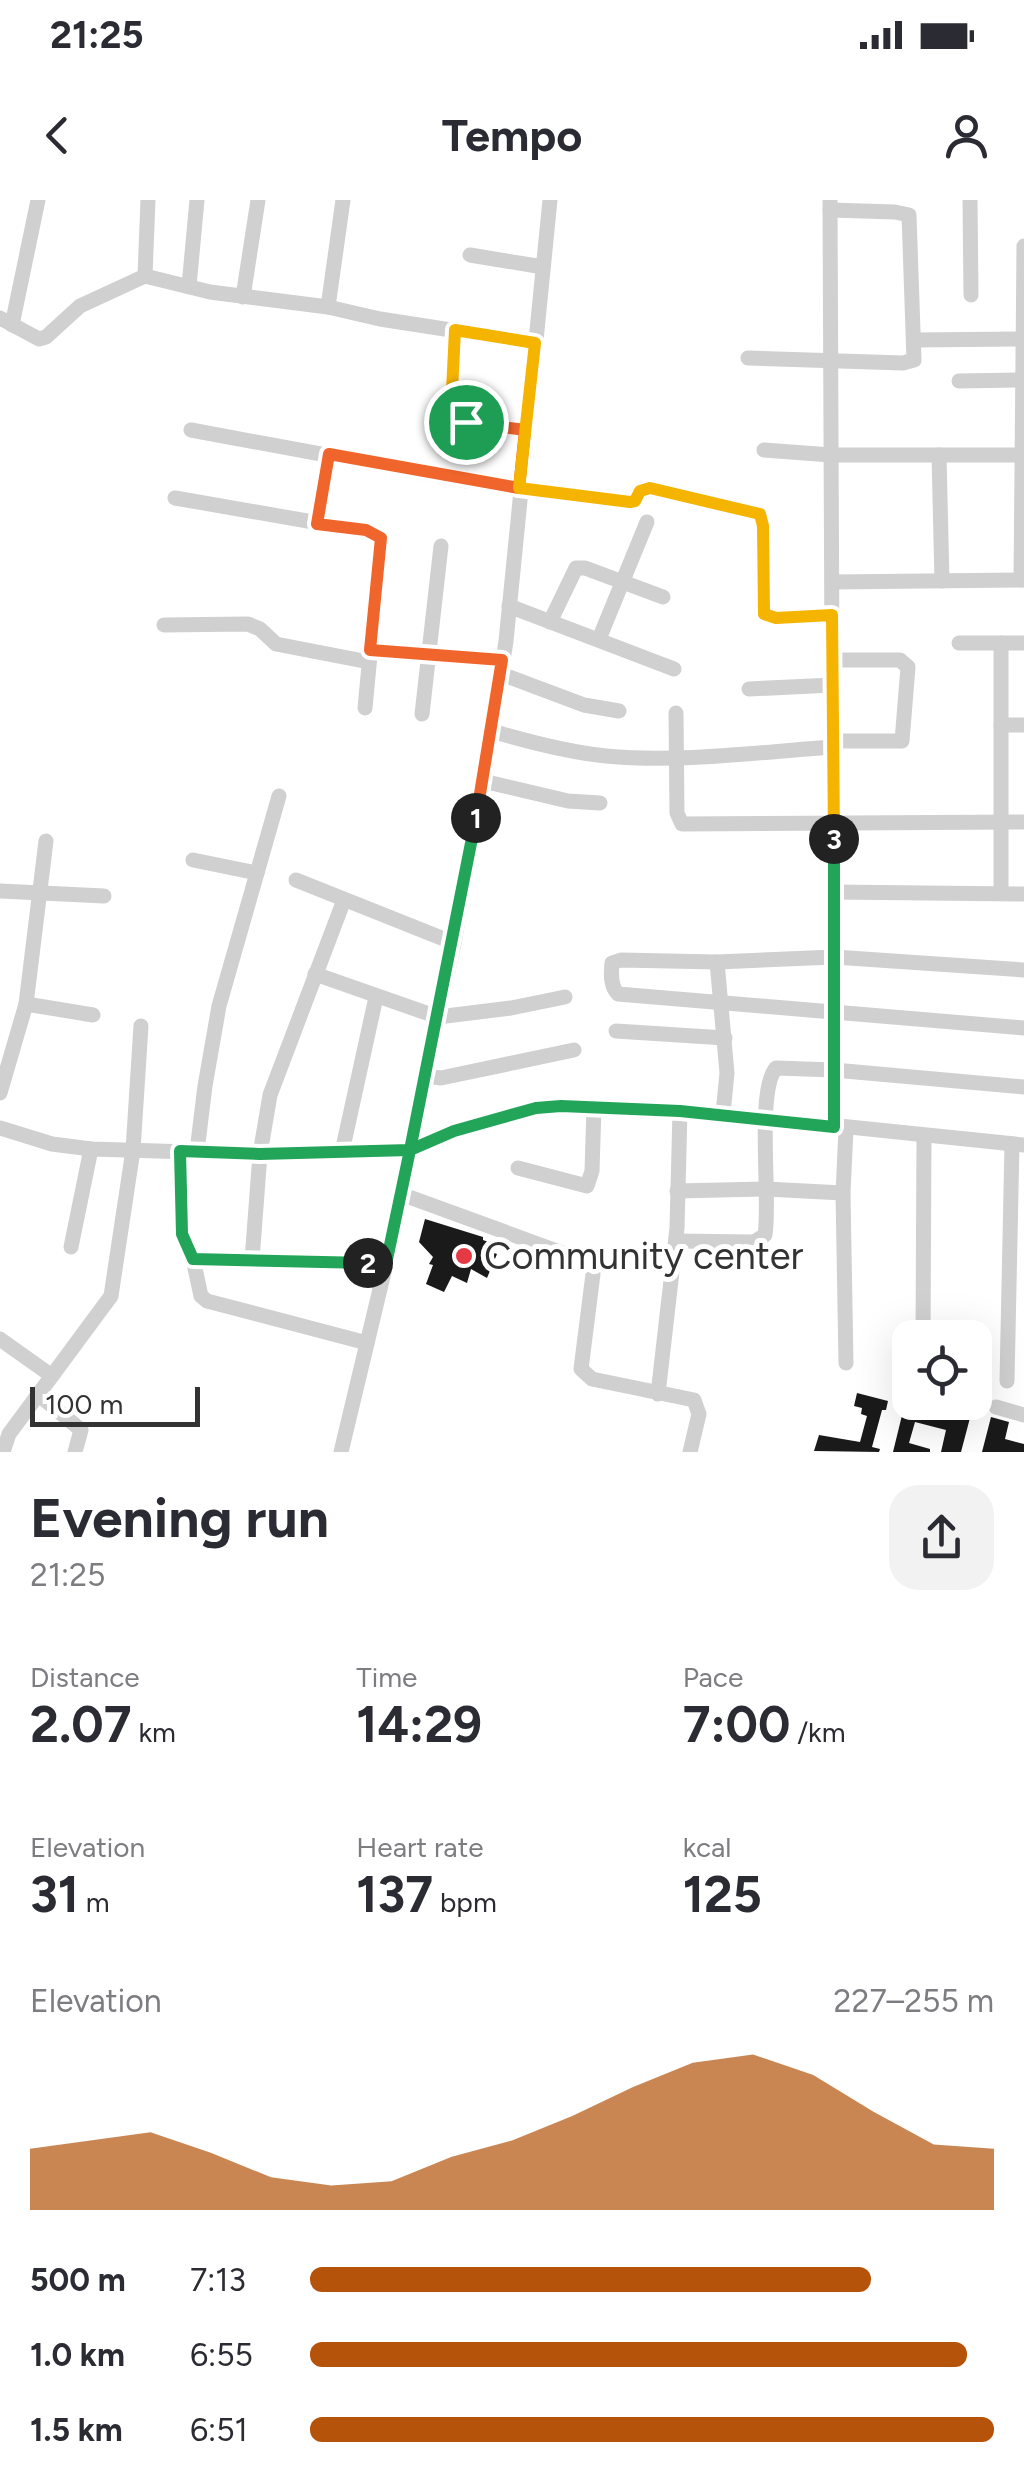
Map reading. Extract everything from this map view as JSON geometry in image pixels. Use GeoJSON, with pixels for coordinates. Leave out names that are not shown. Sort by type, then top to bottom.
{"type":"FeatureCollection","features":[{"type":"Feature","properties":{"kind":"street"},"geometry":{"type":"LineString","coordinates":[[38,200],[6,321],[32,337],[46,337],[80,306],[145,276],[243,296],[328,306],[535,343]]}},
{"type":"Feature","properties":{"kind":"street"},"geometry":{"type":"LineString","coordinates":[[145,276],[148,200]]}},
{"type":"Feature","properties":{"kind":"street"},"geometry":{"type":"LineString","coordinates":[[189,286],[197,200]]}},
{"type":"Feature","properties":{"kind":"street"},"geometry":{"type":"LineString","coordinates":[[243,296],[258,200]]}},
{"type":"Feature","properties":{"kind":"street"},"geometry":{"type":"LineString","coordinates":[[328,306],[343,200]]}},
{"type":"Feature","properties":{"kind":"street"},"geometry":{"type":"LineString","coordinates":[[340,1452],[426,1076],[492,732],[509,606],[550,200]]}},
{"type":"Feature","properties":{"kind":"street"},"geometry":{"type":"LineString","coordinates":[[970,200],[971,295]]}},
{"type":"Feature","properties":{"kind":"street"},"geometry":{"type":"LineString","coordinates":[[748,358],[831,360],[903,363],[914,360],[909,216],[830,205],[831,360],[832,455],[832,615],[833,660],[832,684],[834,824],[834,1070],[843,1193],[846,1363]]}},
{"type":"Feature","properties":{"kind":"street"},"geometry":{"type":"LineString","coordinates":[[832,582],[1023,580],[1020,455],[1024,246]]}},
{"type":"Feature","properties":{"kind":"street"},"geometry":{"type":"LineString","coordinates":[[470,255],[543,267]]}},
{"type":"Feature","properties":{"kind":"street"},"geometry":{"type":"LineString","coordinates":[[455,330],[451,411],[466,422],[525,430]]}},
{"type":"Feature","properties":{"kind":"street"},"geometry":{"type":"LineString","coordinates":[[914,340],[1022,340]]}},
{"type":"Feature","properties":{"kind":"street"},"geometry":{"type":"LineString","coordinates":[[959,380],[1022,380]]}},
{"type":"Feature","properties":{"kind":"street"},"geometry":{"type":"LineString","coordinates":[[191,430],[519,488],[630,502],[635,501],[640,491],[650,488],[754,512],[760,514],[763,526],[764,614],[776,618],[832,615]]}},
{"type":"Feature","properties":{"kind":"street"},"geometry":{"type":"LineString","coordinates":[[764,450],[832,455],[1020,455]]}},
{"type":"Feature","properties":{"kind":"street"},"geometry":{"type":"LineString","coordinates":[[317,524],[329,454]]}},
{"type":"Feature","properties":{"kind":"street"},"geometry":{"type":"LineString","coordinates":[[939,455],[942,581]]}},
{"type":"Feature","properties":{"kind":"street"},"geometry":{"type":"LineString","coordinates":[[175,498],[366,530],[381,538],[365,708]]}},
{"type":"Feature","properties":{"kind":"street"},"geometry":{"type":"LineString","coordinates":[[599,639],[647,522]]}},
{"type":"Feature","properties":{"kind":"street"},"geometry":{"type":"LineString","coordinates":[[422,714],[442,546]]}},
{"type":"Feature","properties":{"kind":"street"},"geometry":{"type":"LineString","coordinates":[[550,622],[576,568],[664,596]]}},
{"type":"Feature","properties":{"kind":"street"},"geometry":{"type":"LineString","coordinates":[[509,606],[674,668]]}},
{"type":"Feature","properties":{"kind":"street"},"geometry":{"type":"LineString","coordinates":[[164,625],[248,624],[276,644],[369,656],[431,655],[502,667],[584,705],[619,711]]}},
{"type":"Feature","properties":{"kind":"street"},"geometry":{"type":"LineString","coordinates":[[958,642],[1024,643]]}},
{"type":"Feature","properties":{"kind":"street"},"geometry":{"type":"LineString","coordinates":[[1001,643],[1002,892]]}},
{"type":"Feature","properties":{"kind":"street"},"geometry":{"type":"LineString","coordinates":[[492,732],[549,747],[607,756],[676,757],[902,741],[908,667],[900,660],[833,660]]}},
{"type":"Feature","properties":{"kind":"street"},"geometry":{"type":"LineString","coordinates":[[749,690],[832,684]]}},
{"type":"Feature","properties":{"kind":"street"},"geometry":{"type":"LineString","coordinates":[[676,713],[677,813],[682,824],[1024,822]]}},
{"type":"Feature","properties":{"kind":"street"},"geometry":{"type":"LineString","coordinates":[[1001,725],[1024,725]]}},
{"type":"Feature","properties":{"kind":"street"},"geometry":{"type":"LineString","coordinates":[[483,781],[568,801],[600,803]]}},
{"type":"Feature","properties":{"kind":"street"},"geometry":{"type":"LineString","coordinates":[[279,796],[219,1006],[189,1151],[182,1234],[193,1259],[201,1296],[207,1301],[367,1344]]}},
{"type":"Feature","properties":{"kind":"street"},"geometry":{"type":"LineString","coordinates":[[0,1094],[26,1004],[46,842]]}},
{"type":"Feature","properties":{"kind":"street"},"geometry":{"type":"LineString","coordinates":[[194,860],[257,872]]}},
{"type":"Feature","properties":{"kind":"street"},"geometry":{"type":"LineString","coordinates":[[296,880],[454,943]]}},
{"type":"Feature","properties":{"kind":"street"},"geometry":{"type":"LineString","coordinates":[[0,891],[104,896]]}},
{"type":"Feature","properties":{"kind":"street"},"geometry":{"type":"LineString","coordinates":[[834,892],[1024,894]]}},
{"type":"Feature","properties":{"kind":"street"},"geometry":{"type":"LineString","coordinates":[[252,1260],[260,1154],[270,1096],[344,900]]}},
{"type":"Feature","properties":{"kind":"street"},"geometry":{"type":"LineString","coordinates":[[1024,970],[834,957],[612,963],[613,986],[618,994],[1024,1028]]}},
{"type":"Feature","properties":{"kind":"street"},"geometry":{"type":"LineString","coordinates":[[717,962],[727,1072],[722,1114]]}},
{"type":"Feature","properties":{"kind":"street"},"geometry":{"type":"LineString","coordinates":[[316,974],[438,1017],[511,1008],[565,996]]}},
{"type":"Feature","properties":{"kind":"street"},"geometry":{"type":"LineString","coordinates":[[342,1152],[376,997]]}},
{"type":"Feature","properties":{"kind":"street"},"geometry":{"type":"LineString","coordinates":[[26,1004],[94,1015]]}},
{"type":"Feature","properties":{"kind":"street"},"geometry":{"type":"LineString","coordinates":[[4,1452],[9,1434],[111,1296],[133,1150],[141,1026]]}},
{"type":"Feature","properties":{"kind":"street"},"geometry":{"type":"LineString","coordinates":[[616,1031],[725,1038]]}},
{"type":"Feature","properties":{"kind":"street"},"geometry":{"type":"LineString","coordinates":[[426,1076],[441,1078],[574,1050]]}},
{"type":"Feature","properties":{"kind":"street"},"geometry":{"type":"LineString","coordinates":[[676,1241],[762,1240],[767,1230],[766,1120],[773,1070],[834,1070],[1024,1087]]}},
{"type":"Feature","properties":{"kind":"street"},"geometry":{"type":"LineString","coordinates":[[518,1168],[587,1186],[592,1171],[594,1107]]}},
{"type":"Feature","properties":{"kind":"street"},"geometry":{"type":"LineString","coordinates":[[0,1128],[52,1144],[90,1149],[260,1154],[410,1150],[454,1131],[536,1108],[594,1107],[722,1114],[1018,1144],[1007,1382]]}},
{"type":"Feature","properties":{"kind":"street"},"geometry":{"type":"LineString","coordinates":[[658,1394],[676,1241],[680,1111]]}},
{"type":"Feature","properties":{"kind":"street"},"geometry":{"type":"LineString","coordinates":[[922,1320],[924,1136]]}},
{"type":"Feature","properties":{"kind":"street"},"geometry":{"type":"LineString","coordinates":[[71,1247],[90,1149]]}},
{"type":"Feature","properties":{"kind":"street"},"geometry":{"type":"LineString","coordinates":[[678,1192],[843,1193]]}},
{"type":"Feature","properties":{"kind":"street"},"geometry":{"type":"LineString","coordinates":[[401,1194],[592,1266],[581,1369],[592,1379],[694,1400],[699,1406],[690,1452]]}},
{"type":"Feature","properties":{"kind":"street"},"geometry":{"type":"LineString","coordinates":[[193,1259],[386,1264]]}},
{"type":"Feature","properties":{"kind":"street"},"geometry":{"type":"LineString","coordinates":[[0,1339],[52,1376]]}},
{"type":"Feature","properties":{"kind":"street"},"geometry":{"type":"LineString","coordinates":[[38,1394],[81,1430],[75,1452]]}},
{"type":"Feature","properties":{"kind":"street"},"geometry":{"type":"LineString","coordinates":[[996,1407],[1024,1415]]}},
{"type":"Feature","properties":{"kind":"building","name":"Community center"},"geometry":{"type":"Polygon","coordinates":[[[425,1219],[494,1244],[492,1252],[497,1254],[487,1278],[471,1269],[467,1283],[452,1276],[444,1292],[426,1284],[433,1257],[419,1242],[425,1219]]]}},
{"type":"Feature","properties":{"kind":"building"},"geometry":{"type":"Polygon","coordinates":[[[857,1393],[888,1401],[872,1447],[880,1449],[879,1452],[814,1451],[819,1435],[860,1442],[867,1416],[861,1414],[862,1408],[854,1406],[857,1393]]]}},
{"type":"Feature","properties":{"kind":"building"},"geometry":{"type":"Polygon","coordinates":[[[992,1417],[1009,1422],[1005,1439],[1024,1444],[1024,1452],[982,1452],[992,1417]]]}},
{"type":"Feature","properties":{"kind":"building"},"geometry":{"type":"Polygon","coordinates":[[[901,1420],[969,1420],[961,1452],[941,1452],[946,1430],[915,1422],[909,1443],[930,1452],[893,1452],[901,1420]]]}},
{"type":"Feature","properties":{"kind":"place","name":"Community center"},"geometry":{"type":"Point","coordinates":[464,1256]}},
{"type":"Feature","properties":{"kind":"route"},"geometry":{"type":"LineString","coordinates":[[466,422],[451,411],[455,330],[535,343],[519,488],[630,502],[635,501],[640,491],[650,488],[760,514],[764,614],[776,618],[832,615],[834,1127],[680,1111],[536,1108],[454,1131],[410,1150],[386,1264],[193,1259],[182,1234],[180,1151],[260,1154],[410,1150],[454,943],[502,660],[370,650],[381,538],[366,530],[317,524],[329,454],[519,488],[525,430],[466,422]]}}]}
